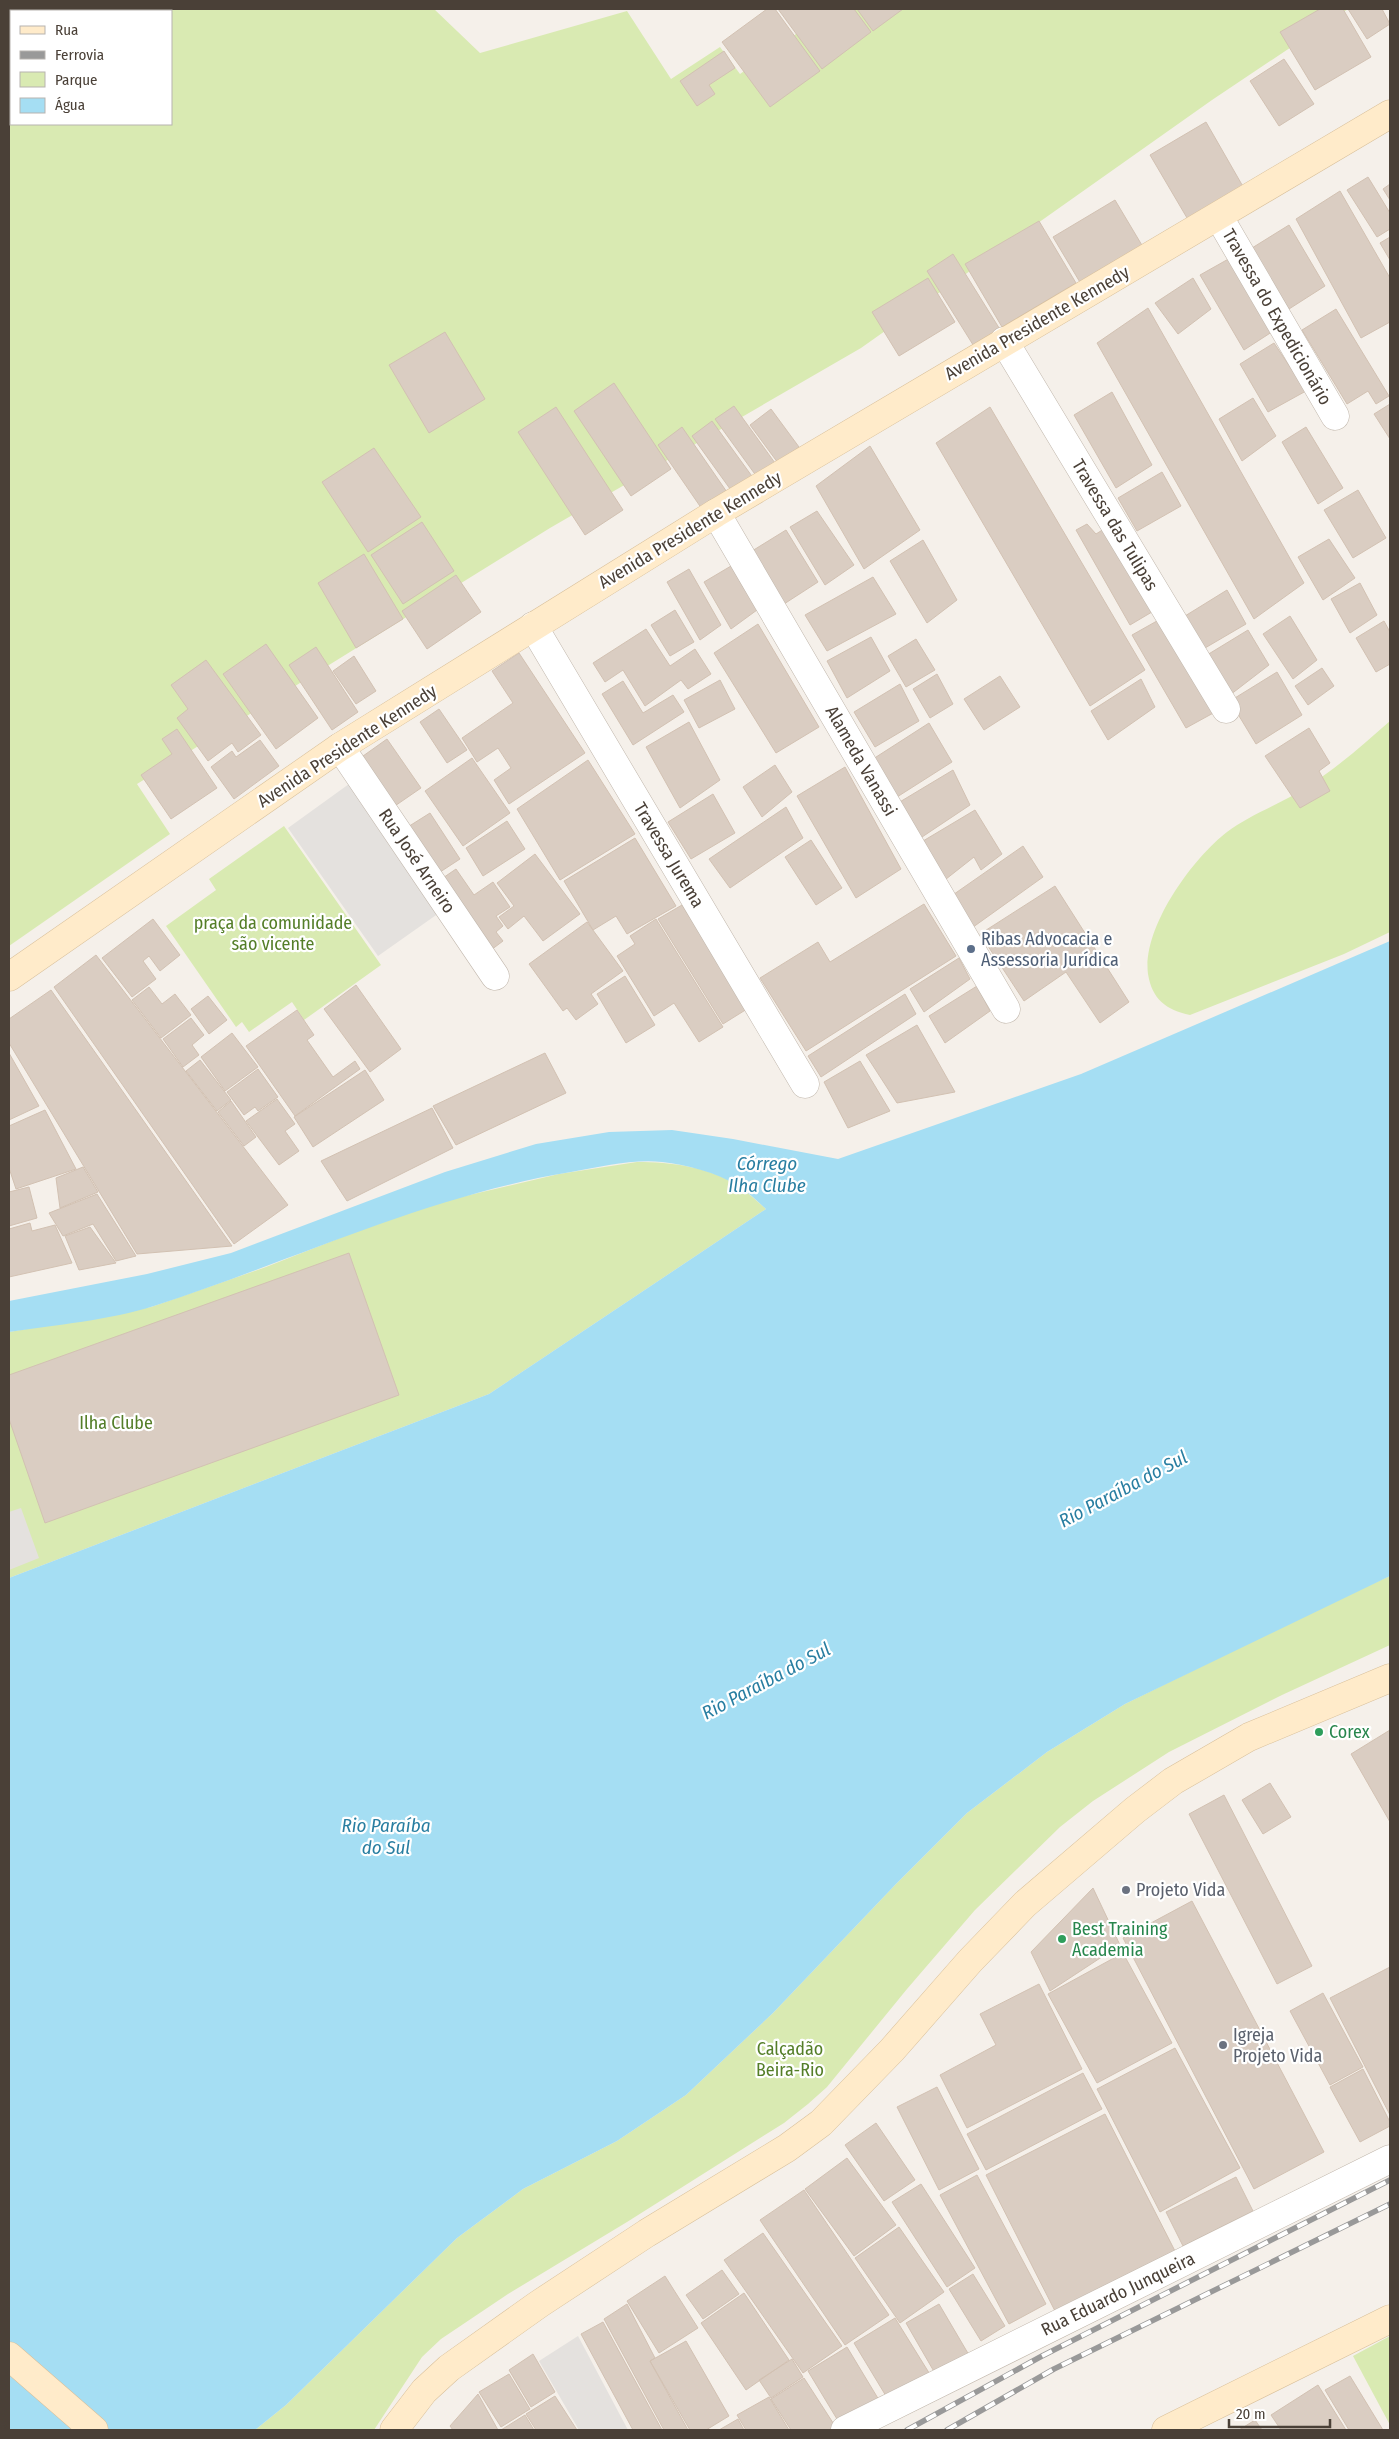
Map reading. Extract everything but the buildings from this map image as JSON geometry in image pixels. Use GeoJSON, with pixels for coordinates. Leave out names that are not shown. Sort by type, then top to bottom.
{"type":"FeatureCollection","features":[{"type":"Feature","properties":{"kind":"main road","name":"Avenida Presidente Kennedy"},"geometry":{"type":"LineString","coordinates":[[9,977],[340,747],[533,626],[716,513],[1004,341],[1219,217],[1390,114]]}},
{"type":"Feature","properties":{"kind":"main road"},"geometry":{"type":"LineString","coordinates":[[399,2426],[436,2379],[461,2359],[647,2233],[787,2148],[821,2123],[892,2050],[970,1961],[1025,1904],[1101,1837],[1158,1793],[1211,1758],[1250,1737],[1390,1678]]}},
{"type":"Feature","properties":{"kind":"main road"},"geometry":{"type":"LineString","coordinates":[[1166,2430],[1390,2319]]}},
{"type":"Feature","properties":{"kind":"main road"},"geometry":{"type":"LineString","coordinates":[[9,2356],[94,2430]]}},
{"type":"Feature","properties":{"kind":"street","name":"Travessa do Expedicionário"},"geometry":{"type":"LineString","coordinates":[[1219,217],[1335,416]]}},
{"type":"Feature","properties":{"kind":"street","name":"Travessa das Tulipas"},"geometry":{"type":"LineString","coordinates":[[1004,341],[1226,709]]}},
{"type":"Feature","properties":{"kind":"street","name":"Alameda Vanassi"},"geometry":{"type":"LineString","coordinates":[[716,513],[1006,1009]]}},
{"type":"Feature","properties":{"kind":"street","name":"Travessa Jurema"},"geometry":{"type":"LineString","coordinates":[[533,626],[805,1084]]}},
{"type":"Feature","properties":{"kind":"street","name":"Rua José Arneiro"},"geometry":{"type":"LineString","coordinates":[[340,747],[495,976]]}},
{"type":"Feature","properties":{"kind":"street","name":"Rua Eduardo Junqueira"},"geometry":{"type":"LineString","coordinates":[[845,2430],[1390,2159]]}},
{"type":"Feature","properties":{"kind":"green space"},"geometry":{"type":"Polygon","coordinates":[[[434,9],[480,53],[627,11],[671,79],[720,47],[740,74],[831,9],[1348,9],[1212,100],[861,348],[550,528],[137,784],[170,834],[9,946],[9,111],[10,108],[10,125],[172,125],[172,10],[76,10],[434,9]]]}},
{"type":"Feature","properties":{"kind":"green space"},"geometry":{"type":"Polygon","coordinates":[[[1390,721],[1390,932],[1344,954],[1190,1015],[1167,1006],[1157,997],[1150,983],[1148,956],[1161,916],[1172,896],[1199,859],[1213,844],[1237,825],[1321,778],[1390,721]]]}},
{"type":"Feature","properties":{"kind":"green space","name":"praça da comunidade são vicente"},"geometry":{"type":"Polygon","coordinates":[[[284,826],[381,965],[304,1020],[292,1002],[249,1032],[242,1022],[236,1027],[166,926],[216,890],[209,879],[284,826]]]}},
{"type":"Feature","properties":{"kind":"green space","name":"Ilha Clube"},"geometry":{"type":"Polygon","coordinates":[[[637,1162],[677,1165],[716,1174],[739,1186],[766,1209],[489,1394],[9,1578],[9,1332],[151,1307],[266,1267],[388,1219],[448,1200],[559,1174],[637,1162]]]}},
{"type":"Feature","properties":{"kind":"green space","name":"Calçadão Beira-Rio"},"geometry":{"type":"Polygon","coordinates":[[[1390,1576],[1390,1645],[1282,1695],[1169,1752],[1093,1801],[1060,1827],[975,1910],[827,2087],[784,2123],[508,2294],[441,2339],[422,2357],[374,2430],[255,2430],[286,2405],[457,2238],[523,2189],[617,2141],[686,2095],[773,2013],[896,1884],[967,1813],[1047,1752],[1125,1704],[1342,1597],[1390,1576]]]}},
{"type":"Feature","properties":{"kind":"green space"},"geometry":{"type":"Polygon","coordinates":[[[1390,2336],[1390,2425],[1353,2356],[1390,2336]]]}},
{"type":"Feature","properties":{"kind":"shaded area"},"geometry":{"type":"Polygon","coordinates":[[[349,784],[439,913],[378,956],[288,828],[349,784]]]}},
{"type":"Feature","properties":{"kind":"shaded area"},"geometry":{"type":"Polygon","coordinates":[[[21,1508],[39,1558],[9,1570],[9,1512],[21,1508]]]}},
{"type":"Feature","properties":{"kind":"shaded area"},"geometry":{"type":"Polygon","coordinates":[[[578,2336],[628,2430],[579,2430],[539,2361],[578,2336]]]}},
{"type":"Feature","properties":{"kind":"water","name":"Rio Paraíba do Sul"},"geometry":{"type":"Polygon","coordinates":[[[1390,941],[1390,1576],[1125,1704],[1047,1752],[967,1813],[896,1884],[773,2013],[686,2095],[617,2141],[523,2189],[457,2238],[286,2405],[255,2430],[9,2430],[9,1578],[489,1394],[766,1209],[742,1188],[711,1173],[662,1162],[628,1163],[517,1183],[464,1197],[360,1231],[154,1306],[120,1315],[9,1332],[9,1301],[147,1274],[231,1253],[445,1172],[536,1144],[609,1132],[672,1130],[733,1139],[838,1159],[1081,1074],[1390,941]]]}},
{"type":"Feature","properties":{"kind":"railway"},"geometry":{"type":"LineString","coordinates":[[907,2430],[1042,2356],[1390,2180]]}},
{"type":"Feature","properties":{"kind":"railway"},"geometry":{"type":"LineString","coordinates":[[947,2430],[1054,2369],[1390,2204]]}},
{"type":"Feature","properties":{"kind":"place","name":"Ribas Advocacia e Assessoria Jurídica"},"geometry":{"type":"Point","coordinates":[971,949]}},
{"type":"Feature","properties":{"kind":"place","name":"Corex"},"geometry":{"type":"Point","coordinates":[1319,1732]}},
{"type":"Feature","properties":{"kind":"place","name":"Projeto Vida"},"geometry":{"type":"Point","coordinates":[1126,1890]}},
{"type":"Feature","properties":{"kind":"place","name":"Best Training Academia"},"geometry":{"type":"Point","coordinates":[1062,1939]}},
{"type":"Feature","properties":{"kind":"place","name":"Igreja Projeto Vida"},"geometry":{"type":"Point","coordinates":[1223,2045]}},
{"type":"Feature","properties":{"kind":"water label","name":"Córrego Ilha Clube"},"geometry":{"type":"Point","coordinates":[767,1174]}}]}
